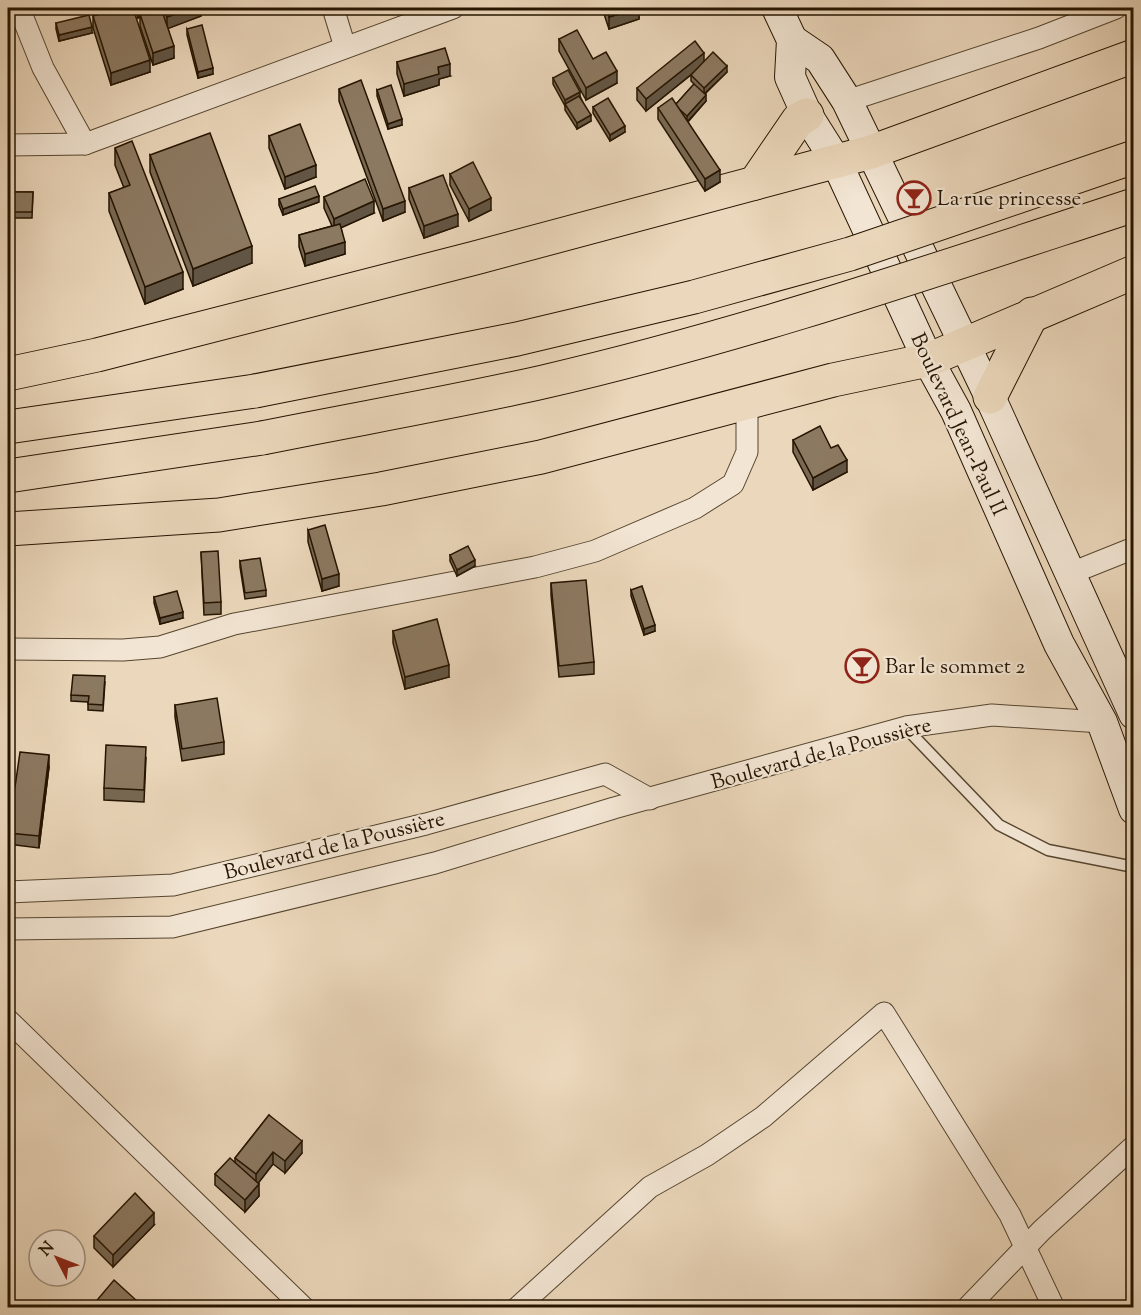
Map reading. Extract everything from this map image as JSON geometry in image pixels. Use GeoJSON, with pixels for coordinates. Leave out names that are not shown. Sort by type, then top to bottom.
{"type":"FeatureCollection","features":[{"type":"Feature","properties":{"kind":"main road","name":"Boulevard Jean-Paul II"},"geometry":{"type":"LineString","coordinates":[[777,8],[792,40],[790,77],[807,115],[836,161],[928,360],[956,411],[1059,644],[1102,722],[1134,809]]}},
{"type":"Feature","properties":{"kind":"main road","name":"Boulevard Jean-Paul II"},"geometry":{"type":"LineString","coordinates":[[792,40],[820,59],[847,101],[990,397],[1134,714]]}},
{"type":"Feature","properties":{"kind":"main road"},"geometry":{"type":"LineString","coordinates":[[8,374],[97,355],[464,261],[871,152],[1134,56]]}},
{"type":"Feature","properties":{"kind":"main road"},"geometry":{"type":"LineString","coordinates":[[755,183],[798,120],[807,115]]}},
{"type":"Feature","properties":{"kind":"main road"},"geometry":{"type":"LineString","coordinates":[[8,428],[255,391],[517,339],[694,297],[850,254],[1134,156]]}},
{"type":"Feature","properties":{"kind":"main road"},"geometry":{"type":"LineString","coordinates":[[8,476],[262,438],[542,382],[772,322],[1134,205]]}},
{"type":"Feature","properties":{"kind":"main road"},"geometry":{"type":"LineString","coordinates":[[8,529],[219,515],[381,489],[541,457],[833,380],[928,360],[1134,272]]}},
{"type":"Feature","properties":{"kind":"main road"},"geometry":{"type":"LineString","coordinates":[[990,397],[1032,314]]}},
{"type":"Feature","properties":{"kind":"street"},"geometry":{"type":"LineString","coordinates":[[19,8],[43,68],[85,144]]}},
{"type":"Feature","properties":{"kind":"street"},"geometry":{"type":"LineString","coordinates":[[333,8],[345,47]]}},
{"type":"Feature","properties":{"kind":"street"},"geometry":{"type":"LineString","coordinates":[[8,145],[85,144],[453,8]]}},
{"type":"Feature","properties":{"kind":"street"},"geometry":{"type":"LineString","coordinates":[[847,101],[1039,38],[1116,8]]}},
{"type":"Feature","properties":{"kind":"street"},"geometry":{"type":"LineString","coordinates":[[8,650],[123,650],[160,647],[234,624],[535,567],[595,551],[695,508],[733,484],[747,452],[747,403]]}},
{"type":"Feature","properties":{"kind":"street"},"geometry":{"type":"LineString","coordinates":[[1069,574],[1134,548]]}},
{"type":"Feature","properties":{"kind":"street","name":"Boulevard de la Poussière"},"geometry":{"type":"LineString","coordinates":[[8,929],[172,927],[435,863],[650,799],[906,727],[992,715],[1102,722]]}},
{"type":"Feature","properties":{"kind":"street","name":"Boulevard de la Poussière"},"geometry":{"type":"LineString","coordinates":[[8,892],[173,885],[426,824],[606,774],[650,799]]}},
{"type":"Feature","properties":{"kind":"street"},"geometry":{"type":"LineString","coordinates":[[518,1308],[650,1187],[707,1155],[763,1117],[884,1013],[1010,1215],[1054,1308]]}},
{"type":"Feature","properties":{"kind":"street"},"geometry":{"type":"LineString","coordinates":[[8,1020],[304,1308]]}},
{"type":"Feature","properties":{"kind":"street"},"geometry":{"type":"LineString","coordinates":[[967,1308],[1026,1248],[1134,1146]]}},
{"type":"Feature","properties":{"kind":"lane"},"geometry":{"type":"LineString","coordinates":[[906,727],[999,825],[1048,850],[1134,867]]}},
{"type":"Feature","properties":{"kind":"building"},"geometry":{"type":"Polygon","coordinates":[[[120,8],[133,8],[150,60],[111,73],[93,16],[120,8]]]}},
{"type":"Feature","properties":{"kind":"building"},"geometry":{"type":"Polygon","coordinates":[[[161,8],[174,46],[153,53],[140,14],[161,8]]]}},
{"type":"Feature","properties":{"kind":"building"},"geometry":{"type":"Polygon","coordinates":[[[163,8],[192,8],[167,17],[163,8]]]}},
{"type":"Feature","properties":{"kind":"building"},"geometry":{"type":"Polygon","coordinates":[[[606,8],[638,8],[609,17],[606,8]]]}},
{"type":"Feature","properties":{"kind":"building"},"geometry":{"type":"Polygon","coordinates":[[[89,15],[92,27],[59,35],[56,23],[89,15]]]}},
{"type":"Feature","properties":{"kind":"building"},"geometry":{"type":"Polygon","coordinates":[[[202,25],[213,68],[198,72],[187,29],[202,25]]]}},
{"type":"Feature","properties":{"kind":"building"},"geometry":{"type":"Polygon","coordinates":[[[577,30],[593,59],[606,52],[617,71],[586,88],[559,39],[577,30]]]}},
{"type":"Feature","properties":{"kind":"building"},"geometry":{"type":"Polygon","coordinates":[[[695,41],[704,53],[646,99],[637,88],[695,41]]]}},
{"type":"Feature","properties":{"kind":"building"},"geometry":{"type":"Polygon","coordinates":[[[445,48],[450,64],[438,67],[439,74],[404,84],[397,62],[445,48]]]}},
{"type":"Feature","properties":{"kind":"building"},"geometry":{"type":"Polygon","coordinates":[[[713,52],[727,66],[704,88],[691,75],[713,52]]]}},
{"type":"Feature","properties":{"kind":"building"},"geometry":{"type":"Polygon","coordinates":[[[568,70],[580,92],[565,100],[553,78],[568,70]]]}},
{"type":"Feature","properties":{"kind":"building"},"geometry":{"type":"Polygon","coordinates":[[[361,80],[405,201],[383,209],[339,89],[361,80]]]}},
{"type":"Feature","properties":{"kind":"building"},"geometry":{"type":"Polygon","coordinates":[[[694,84],[706,95],[687,116],[676,104],[694,84]]]}},
{"type":"Feature","properties":{"kind":"building"},"geometry":{"type":"Polygon","coordinates":[[[391,85],[402,119],[388,124],[377,90],[391,85]]]}},
{"type":"Feature","properties":{"kind":"building"},"geometry":{"type":"Polygon","coordinates":[[[579,96],[591,115],[577,123],[565,104],[579,96]]]}},
{"type":"Feature","properties":{"kind":"building"},"geometry":{"type":"Polygon","coordinates":[[[608,98],[625,126],[610,135],[593,107],[608,98]]]}},
{"type":"Feature","properties":{"kind":"building"},"geometry":{"type":"Polygon","coordinates":[[[672,98],[720,170],[705,179],[658,108],[672,98]]]}},
{"type":"Feature","properties":{"kind":"building"},"geometry":{"type":"Polygon","coordinates":[[[300,124],[316,165],[285,177],[269,136],[300,124]]]}},
{"type":"Feature","properties":{"kind":"building"},"geometry":{"type":"Polygon","coordinates":[[[210,133],[252,246],[193,269],[150,155],[210,133]]]}},
{"type":"Feature","properties":{"kind":"building"},"geometry":{"type":"Polygon","coordinates":[[[132,141],[183,272],[145,287],[109,193],[130,185],[115,148],[132,141]]]}},
{"type":"Feature","properties":{"kind":"building"},"geometry":{"type":"Polygon","coordinates":[[[473,162],[491,198],[469,209],[450,174],[473,162]]]}},
{"type":"Feature","properties":{"kind":"building"},"geometry":{"type":"Polygon","coordinates":[[[443,175],[458,214],[424,226],[409,188],[443,175]]]}},
{"type":"Feature","properties":{"kind":"building"},"geometry":{"type":"Polygon","coordinates":[[[365,179],[374,201],[334,219],[324,197],[365,179]]]}},
{"type":"Feature","properties":{"kind":"building"},"geometry":{"type":"Polygon","coordinates":[[[315,186],[319,196],[283,209],[279,199],[315,186]]]}},
{"type":"Feature","properties":{"kind":"building"},"geometry":{"type":"Polygon","coordinates":[[[10,192],[33,192],[32,212],[10,212],[10,192]]]}},
{"type":"Feature","properties":{"kind":"building"},"geometry":{"type":"Polygon","coordinates":[[[340,224],[345,242],[305,254],[299,235],[340,224]]]}},
{"type":"Feature","properties":{"kind":"building"},"geometry":{"type":"Polygon","coordinates":[[[820,426],[831,448],[838,445],[847,460],[813,478],[793,440],[820,426]]]}},
{"type":"Feature","properties":{"kind":"building"},"geometry":{"type":"Polygon","coordinates":[[[325,525],[339,574],[322,579],[308,530],[325,525]]]}},
{"type":"Feature","properties":{"kind":"building"},"geometry":{"type":"Polygon","coordinates":[[[468,546],[475,560],[457,570],[450,555],[468,546]]]}},
{"type":"Feature","properties":{"kind":"building"},"geometry":{"type":"Polygon","coordinates":[[[218,551],[221,602],[204,603],[201,552],[218,551]]]}},
{"type":"Feature","properties":{"kind":"building"},"geometry":{"type":"Polygon","coordinates":[[[260,558],[266,590],[245,593],[240,561],[260,558]]]}},
{"type":"Feature","properties":{"kind":"building"},"geometry":{"type":"Polygon","coordinates":[[[586,580],[594,662],[559,666],[551,583],[586,580]]]}},
{"type":"Feature","properties":{"kind":"building"},"geometry":{"type":"Polygon","coordinates":[[[642,586],[655,625],[644,629],[631,590],[642,586]]]}},
{"type":"Feature","properties":{"kind":"building"},"geometry":{"type":"Polygon","coordinates":[[[177,591],[183,612],[160,618],[154,597],[177,591]]]}},
{"type":"Feature","properties":{"kind":"building"},"geometry":{"type":"Polygon","coordinates":[[[437,619],[449,665],[405,677],[393,631],[437,619]]]}},
{"type":"Feature","properties":{"kind":"building"},"geometry":{"type":"Polygon","coordinates":[[[73,675],[105,676],[103,705],[88,704],[89,696],[71,695],[73,675]]]}},
{"type":"Feature","properties":{"kind":"building"},"geometry":{"type":"Polygon","coordinates":[[[217,698],[224,742],[182,749],[175,705],[217,698]]]}},
{"type":"Feature","properties":{"kind":"building"},"geometry":{"type":"Polygon","coordinates":[[[106,745],[146,747],[144,790],[104,788],[106,745]]]}},
{"type":"Feature","properties":{"kind":"building"},"geometry":{"type":"Polygon","coordinates":[[[20,752],[49,755],[39,836],[8,833],[8,787],[15,787],[20,752]]]}},
{"type":"Feature","properties":{"kind":"building"},"geometry":{"type":"Polygon","coordinates":[[[269,1115],[302,1141],[285,1161],[273,1152],[256,1174],[235,1158],[269,1115]]]}},
{"type":"Feature","properties":{"kind":"building"},"geometry":{"type":"Polygon","coordinates":[[[230,1158],[259,1184],[245,1200],[215,1174],[230,1158]]]}},
{"type":"Feature","properties":{"kind":"building"},"geometry":{"type":"Polygon","coordinates":[[[135,1193],[154,1213],[113,1255],[94,1236],[135,1193]]]}},
{"type":"Feature","properties":{"kind":"building"},"geometry":{"type":"Polygon","coordinates":[[[114,1280],[137,1301],[132,1308],[96,1308],[93,1305],[114,1280]]]}},
{"type":"Feature","properties":{"kind":"place","name":"La rue princesse"},"geometry":{"type":"Point","coordinates":[914,198]}},
{"type":"Feature","properties":{"kind":"place","name":"Bar le sommet 2"},"geometry":{"type":"Point","coordinates":[862,666]}}]}
